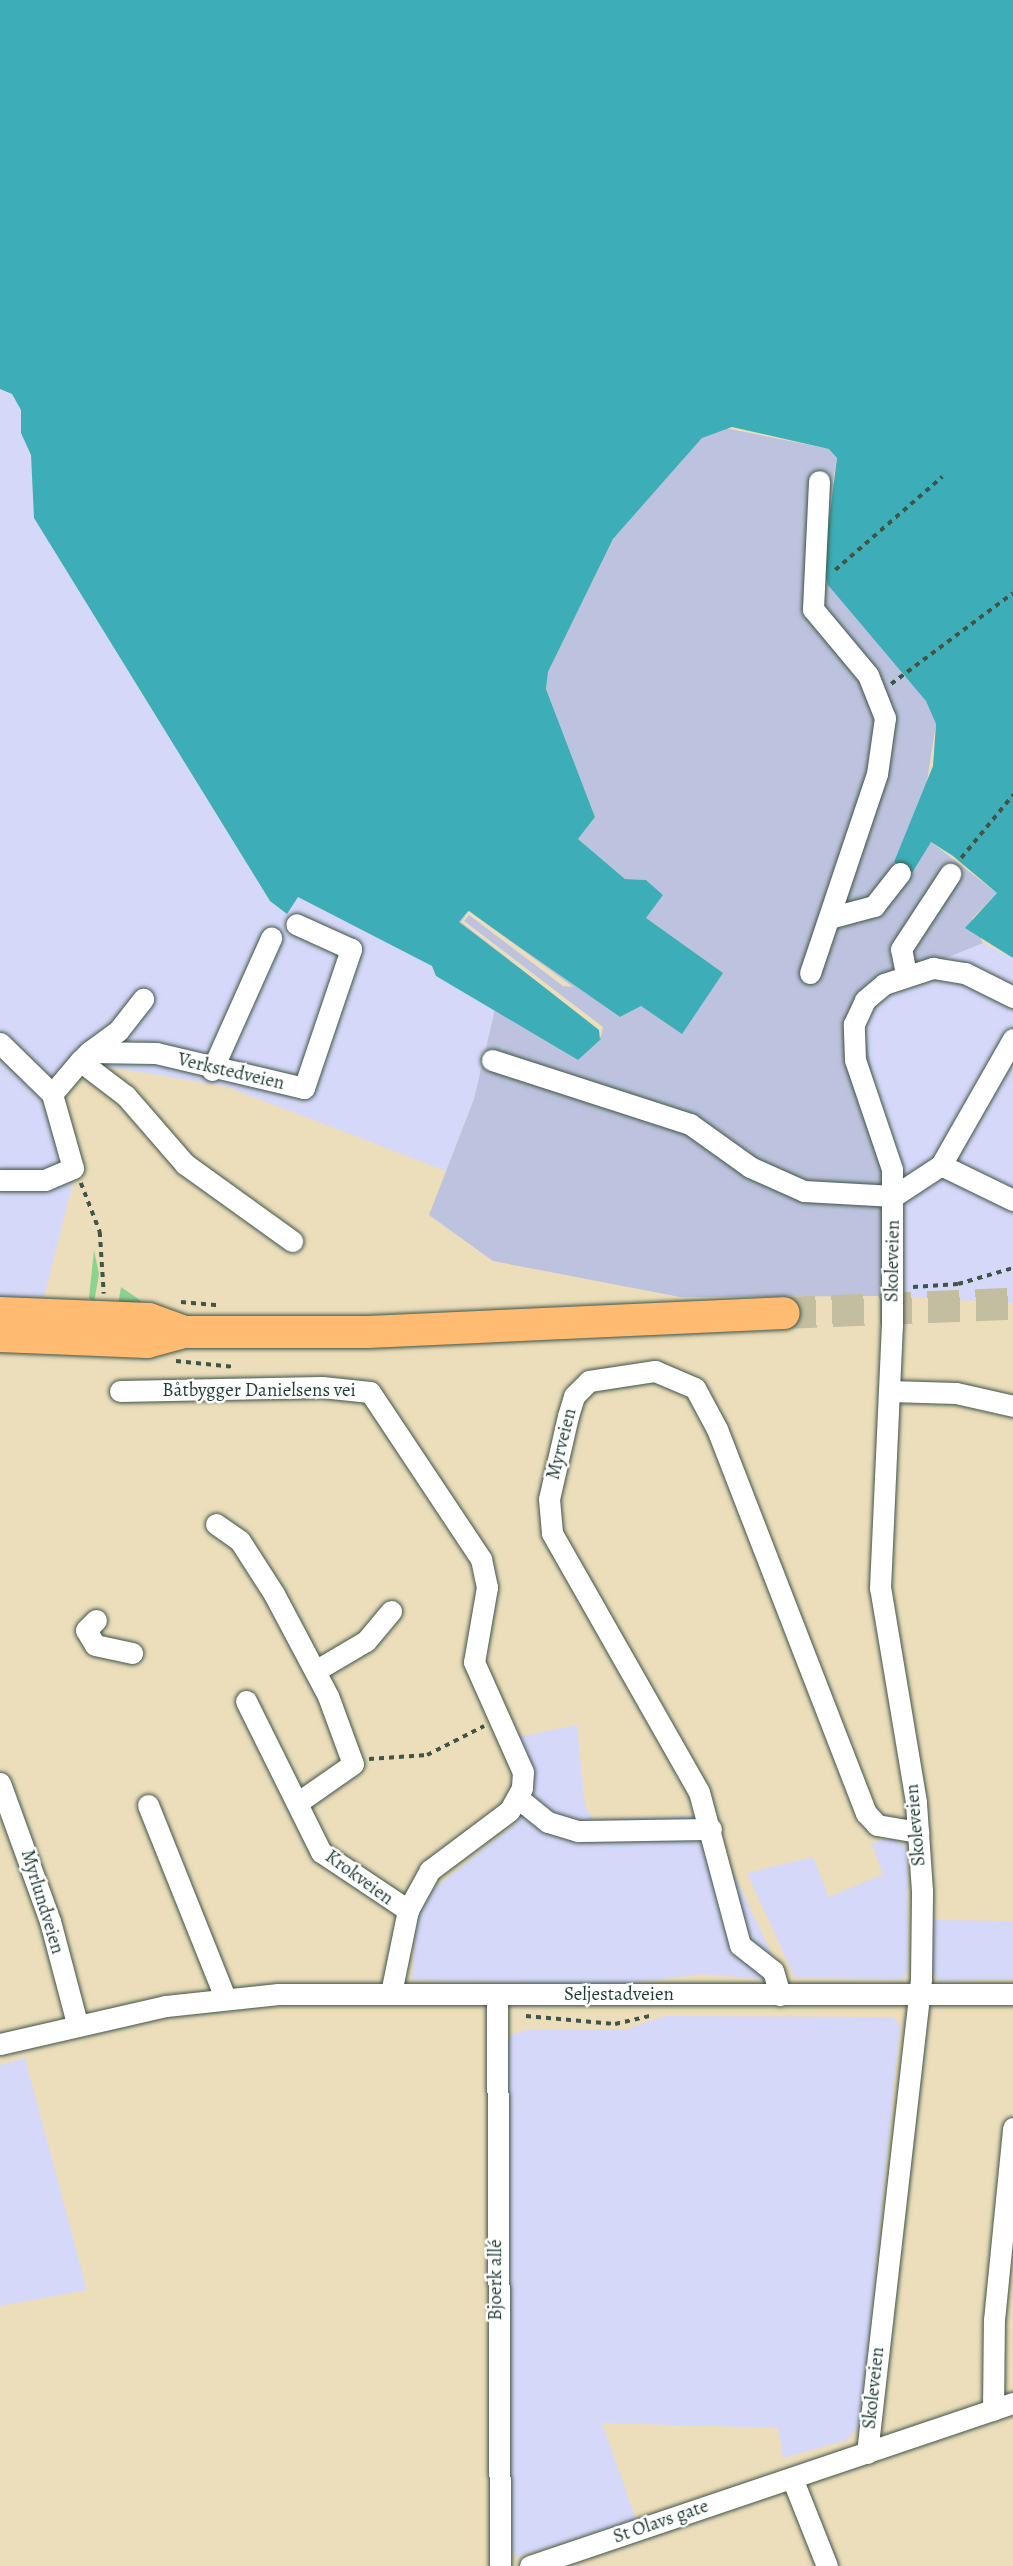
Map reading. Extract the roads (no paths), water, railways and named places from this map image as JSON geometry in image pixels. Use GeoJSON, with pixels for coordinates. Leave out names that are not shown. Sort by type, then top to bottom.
{"type":"FeatureCollection","features":[{"type":"Feature","properties":{"kind":"highway"},"geometry":{"type":"LineString","coordinates":[[0,1313],[149,1319],[185,1332]]}},
{"type":"Feature","properties":{"kind":"highway"},"geometry":{"type":"LineString","coordinates":[[0,1336],[147,1342],[185,1332],[368,1332],[784,1313]]}},
{"type":"Feature","properties":{"kind":"street"},"geometry":{"type":"LineString","coordinates":[[810,973],[877,774],[884,718],[868,675],[813,609],[819,481]]}},
{"type":"Feature","properties":{"kind":"street"},"geometry":{"type":"LineString","coordinates":[[829,918],[874,906],[900,873]]}},
{"type":"Feature","properties":{"kind":"street"},"geometry":{"type":"LineString","coordinates":[[905,974],[901,949],[950,874]]}},
{"type":"Feature","properties":{"kind":"street","name":"Verkstedveien"},"geometry":{"type":"LineString","coordinates":[[85,1056],[156,1053],[212,1070],[304,1088],[351,949],[296,924]]}},
{"type":"Feature","properties":{"kind":"street"},"geometry":{"type":"LineString","coordinates":[[212,1070],[271,938]]}},
{"type":"Feature","properties":{"kind":"street","name":"Skoleveien"},"geometry":{"type":"LineString","coordinates":[[867,2453],[917,1995],[918,1832],[880,1587],[893,1288],[894,1196],[885,1134],[855,1060],[854,1024],[865,1000],[905,974],[933,968],[965,973],[1013,997]]}},
{"type":"Feature","properties":{"kind":"street"},"geometry":{"type":"LineString","coordinates":[[52,1094],[85,1056],[118,1031],[143,999]]}},
{"type":"Feature","properties":{"kind":"street"},"geometry":{"type":"LineString","coordinates":[[894,1196],[941,1165],[1013,1039]]}},
{"type":"Feature","properties":{"kind":"street"},"geometry":{"type":"LineString","coordinates":[[0,1043],[52,1094],[73,1168],[45,1180],[0,1180]]}},
{"type":"Feature","properties":{"kind":"street"},"geometry":{"type":"LineString","coordinates":[[85,1056],[125,1096],[185,1164],[292,1241]]}},
{"type":"Feature","properties":{"kind":"street","name":"Skoleveien"},"geometry":{"type":"LineString","coordinates":[[492,1060],[690,1124],[750,1167],[804,1191],[894,1196]]}},
{"type":"Feature","properties":{"kind":"street"},"geometry":{"type":"LineString","coordinates":[[941,1165],[1013,1200]]}},
{"type":"Feature","properties":{"kind":"street","name":"Myrveien"},"geometry":{"type":"LineString","coordinates":[[780,1995],[773,1971],[740,1945],[711,1829],[699,1793],[549,1522],[574,1396],[599,1376],[655,1371],[695,1388],[717,1429],[866,1813],[877,1825],[918,1832]]}},
{"type":"Feature","properties":{"kind":"street","name":"Båtbygger Danielsens vei"},"geometry":{"type":"LineString","coordinates":[[120,1391],[322,1387],[376,1395],[481,1559],[487,1587],[474,1662],[523,1772],[518,1798]]}},
{"type":"Feature","properties":{"kind":"street"},"geometry":{"type":"LineString","coordinates":[[889,1391],[956,1393],[1013,1406]]}},
{"type":"Feature","properties":{"kind":"street"},"geometry":{"type":"LineString","coordinates":[[216,1524],[240,1541],[315,1671],[353,1764],[297,1803]]}},
{"type":"Feature","properties":{"kind":"street"},"geometry":{"type":"LineString","coordinates":[[315,1671],[366,1641],[391,1611]]}},
{"type":"Feature","properties":{"kind":"street"},"geometry":{"type":"LineString","coordinates":[[96,1620],[86,1630],[95,1645],[132,1653]]}},
{"type":"Feature","properties":{"kind":"street","name":"Krokveien"},"geometry":{"type":"LineString","coordinates":[[246,1701],[321,1852],[408,1910],[391,1993]]}},
{"type":"Feature","properties":{"kind":"street","name":"Myrlundveien"},"geometry":{"type":"LineString","coordinates":[[0,1783],[50,1921],[77,2023]]}},
{"type":"Feature","properties":{"kind":"street"},"geometry":{"type":"LineString","coordinates":[[408,1910],[430,1870],[518,1798],[548,1822],[578,1831],[711,1829]]}},
{"type":"Feature","properties":{"kind":"street"},"geometry":{"type":"LineString","coordinates":[[148,1805],[225,1998]]}},
{"type":"Feature","properties":{"kind":"street","name":"Seljestadveien"},"geometry":{"type":"LineString","coordinates":[[0,2044],[77,2023],[225,1998],[391,1993],[1013,1994]]}},
{"type":"Feature","properties":{"kind":"street","name":"Bjoerk allé"},"geometry":{"type":"LineString","coordinates":[[497,1994],[500,2566]]}},
{"type":"Feature","properties":{"kind":"street"},"geometry":{"type":"LineString","coordinates":[[1003,2407],[994,2320],[1013,2128]]}},
{"type":"Feature","properties":{"kind":"street","name":"St Olavs gate"},"geometry":{"type":"LineString","coordinates":[[530,2566],[1003,2407]]}},
{"type":"Feature","properties":{"kind":"street"},"geometry":{"type":"LineString","coordinates":[[792,2477],[827,2566]]}},
{"type":"Feature","properties":{"kind":"water"},"geometry":{"type":"Polygon","coordinates":[[[0,0],[1013,0],[1013,958],[965,928],[997,893],[953,856],[931,842],[912,873],[894,862],[933,766],[936,724],[926,701],[828,585],[823,568],[837,458],[829,449],[732,427],[702,438],[613,539],[548,672],[546,689],[595,817],[578,839],[625,879],[646,880],[663,895],[646,918],[723,973],[682,1034],[641,1006],[620,1017],[468,911],[459,922],[600,1029],[601,1039],[578,1060],[436,976],[432,966],[298,897],[287,914],[270,901],[34,518],[31,455],[21,433],[21,410],[12,394],[0,389],[0,0]]]}},
{"type":"Feature","properties":{"kind":"tunnel"},"geometry":{"type":"LineString","coordinates":[[784,1313],[1013,1304]]}}]}
